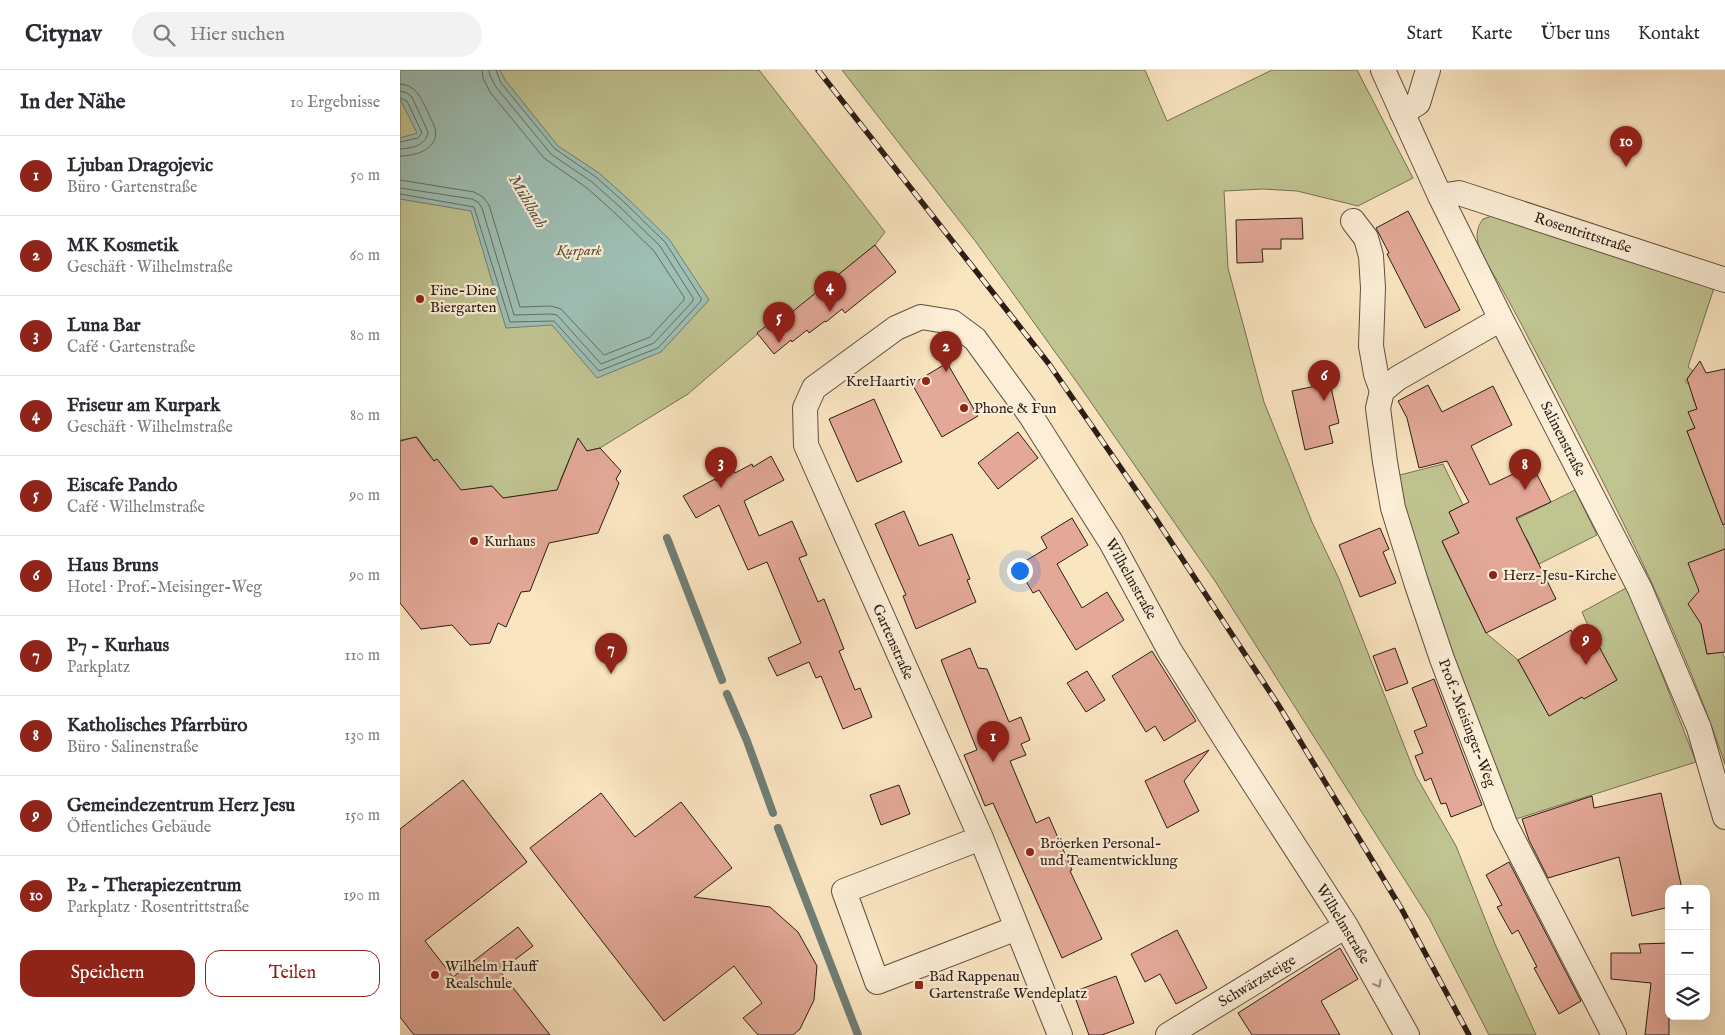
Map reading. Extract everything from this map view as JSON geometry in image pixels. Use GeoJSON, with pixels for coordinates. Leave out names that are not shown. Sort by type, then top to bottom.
{"type":"FeatureCollection","features":[{"type":"Feature","properties":{"kind":"street","name":"Salinenstraße"},"geometry":{"type":"LineString","coordinates":[[1383,70],[1440,196],[1640,589],[1699,728],[1725,817]]}},
{"type":"Feature","properties":{"kind":"street"},"geometry":{"type":"LineString","coordinates":[[1402,113],[1418,103],[1428,70]]}},
{"type":"Feature","properties":{"kind":"street","name":"Rosentrittstraße"},"geometry":{"type":"LineString","coordinates":[[1440,196],[1459,193],[1725,280]]}},
{"type":"Feature","properties":{"kind":"street","name":"Prof.-Meisinger-Weg"},"geometry":{"type":"LineString","coordinates":[[1353,221],[1366,238],[1371,256],[1374,288],[1371,346],[1376,374],[1382,391],[1378,408],[1385,462],[1393,508],[1416,582],[1442,659],[1506,824],[1614,1035]]}},
{"type":"Feature","properties":{"kind":"street","name":"Wilhelmstraße"},"geometry":{"type":"LineString","coordinates":[[806,445],[805,408],[814,388],[896,328],[921,318],[952,322],[975,340],[1031,416],[1101,526],[1170,651],[1346,926],[1407,1035]]}},
{"type":"Feature","properties":{"kind":"street"},"geometry":{"type":"LineString","coordinates":[[1382,391],[1398,378],[1501,319]]}},
{"type":"Feature","properties":{"kind":"street","name":"Gartenstraße"},"geometry":{"type":"LineString","coordinates":[[806,445],[980,838],[1060,1035]]}},
{"type":"Feature","properties":{"kind":"street"},"geometry":{"type":"LineString","coordinates":[[980,838],[844,891],[877,982],[1017,928]]}},
{"type":"Feature","properties":{"kind":"street","name":"Schwärzsteige"},"geometry":{"type":"LineString","coordinates":[[1168,1035],[1346,926]]}},
{"type":"Feature","properties":{"kind":"green space","name":"Kurpark"},"geometry":{"type":"Polygon","coordinates":[[[400,70],[759,70],[885,232],[875,245],[824,286],[826,289],[792,312],[790,310],[776,322],[774,320],[688,394],[600,448],[587,451],[579,440],[577,441],[560,481],[562,484],[560,490],[503,498],[492,486],[458,491],[437,459],[434,461],[417,437],[400,439],[400,70]]]}},
{"type":"Feature","properties":{"kind":"green space"},"geometry":{"type":"Polygon","coordinates":[[[842,70],[1145,70],[1167,121],[1272,70],[1357,70],[1413,178],[1358,206],[1297,191],[1263,189],[1224,191],[1228,268],[1264,402],[1312,522],[1339,579],[1416,776],[1456,846],[1495,944],[1536,1035],[1489,1035],[1429,918],[1215,581],[1081,388],[976,242],[842,70]]]}},
{"type":"Feature","properties":{"kind":"green space"},"geometry":{"type":"Polygon","coordinates":[[[1492,216],[1714,288],[1688,367],[1693,371],[1685,382],[1696,387],[1692,395],[1697,409],[1689,413],[1695,428],[1687,431],[1725,529],[1725,549],[1699,591],[1701,624],[1707,654],[1722,652],[1725,659],[1725,764],[1684,655],[1636,549],[1557,392],[1480,250],[1477,237],[1478,227],[1483,219],[1492,216]]]}},
{"type":"Feature","properties":{"kind":"green space"},"geometry":{"type":"Polygon","coordinates":[[[1443,464],[1463,505],[1449,512],[1459,533],[1442,542],[1486,633],[1518,660],[1549,716],[1617,680],[1582,612],[1628,587],[1696,762],[1516,819],[1424,580],[1396,476],[1443,464]]]}},
{"type":"Feature","properties":{"kind":"green space"},"geometry":{"type":"Polygon","coordinates":[[[1575,490],[1597,535],[1539,564],[1527,539],[1505,525],[1575,490]]]}},
{"type":"Feature","properties":{"kind":"water","name":"Mühlbach"},"geometry":{"type":"Polygon","coordinates":[[[400,70],[500,70],[505,80],[558,146],[599,173],[669,239],[709,300],[661,352],[597,378],[552,325],[506,328],[471,211],[400,199],[400,138],[417,133],[400,99],[400,70]]]}},
{"type":"Feature","properties":{"kind":"building"},"geometry":{"type":"Polygon","coordinates":[[[1408,211],[1460,310],[1425,328],[1387,254],[1389,253],[1376,228],[1408,211]]]}},
{"type":"Feature","properties":{"kind":"building"},"geometry":{"type":"Polygon","coordinates":[[[1302,218],[1303,239],[1281,239],[1281,249],[1262,249],[1263,262],[1237,263],[1236,220],[1302,218]]]}},
{"type":"Feature","properties":{"kind":"building"},"geometry":{"type":"Polygon","coordinates":[[[875,245],[896,272],[845,313],[842,309],[809,333],[807,330],[792,342],[791,340],[774,354],[757,333],[774,320],[776,322],[790,310],[792,312],[875,245]]]}},
{"type":"Feature","properties":{"kind":"building"},"geometry":{"type":"Polygon","coordinates":[[[1700,361],[1706,373],[1725,369],[1725,524],[1723,525],[1687,431],[1695,428],[1688,412],[1697,409],[1687,379],[1700,361]]]}},
{"type":"Feature","properties":{"kind":"building"},"geometry":{"type":"Polygon","coordinates":[[[947,363],[978,416],[942,437],[912,384],[947,363]]]}},
{"type":"Feature","properties":{"kind":"building"},"geometry":{"type":"Polygon","coordinates":[[[1330,383],[1339,423],[1329,426],[1333,443],[1305,450],[1292,391],[1330,383]]]}},
{"type":"Feature","properties":{"kind":"building"},"geometry":{"type":"Polygon","coordinates":[[[1428,385],[1442,412],[1493,386],[1512,425],[1471,446],[1490,485],[1532,465],[1551,502],[1516,518],[1556,599],[1486,633],[1442,541],[1459,533],[1449,512],[1469,502],[1447,461],[1419,468],[1407,418],[1398,401],[1428,385]]]}},
{"type":"Feature","properties":{"kind":"building"},"geometry":{"type":"Polygon","coordinates":[[[874,399],[902,462],[857,482],[829,419],[874,399]]]}},
{"type":"Feature","properties":{"kind":"building"},"geometry":{"type":"Polygon","coordinates":[[[1018,432],[1038,458],[998,489],[978,463],[1018,432]]]}},
{"type":"Feature","properties":{"kind":"building","name":"Kurhaus"},"geometry":{"type":"Polygon","coordinates":[[[416,437],[434,461],[437,459],[461,490],[492,486],[503,498],[557,490],[578,438],[587,451],[600,448],[621,471],[616,479],[619,483],[598,533],[549,543],[530,591],[521,592],[506,627],[498,623],[490,643],[470,645],[452,625],[421,629],[400,603],[400,441],[416,437]]]}},
{"type":"Feature","properties":{"kind":"building"},"geometry":{"type":"Polygon","coordinates":[[[771,456],[784,480],[744,501],[759,536],[792,521],[807,555],[799,558],[818,602],[824,599],[844,649],[839,651],[855,690],[860,688],[872,717],[843,729],[821,676],[816,678],[809,662],[777,676],[768,658],[801,643],[767,562],[748,570],[719,505],[696,518],[683,496],[734,471],[735,473],[752,464],[753,467],[771,456]]]}},
{"type":"Feature","properties":{"kind":"building"},"geometry":{"type":"Polygon","coordinates":[[[904,511],[919,546],[952,534],[970,579],[967,580],[976,602],[916,629],[903,596],[906,595],[875,524],[904,511]]]}},
{"type":"Feature","properties":{"kind":"building"},"geometry":{"type":"Polygon","coordinates":[[[1072,518],[1088,545],[1057,564],[1082,608],[1107,592],[1124,620],[1076,650],[1039,590],[1033,593],[1017,566],[1047,548],[1041,537],[1072,518]]]}},
{"type":"Feature","properties":{"kind":"building"},"geometry":{"type":"Polygon","coordinates":[[[1380,528],[1389,549],[1383,552],[1396,583],[1360,597],[1339,545],[1380,528]]]}},
{"type":"Feature","properties":{"kind":"building"},"geometry":{"type":"Polygon","coordinates":[[[1725,549],[1725,652],[1707,654],[1701,624],[1688,604],[1699,591],[1688,563],[1725,549]]]}},
{"type":"Feature","properties":{"kind":"building"},"geometry":{"type":"Polygon","coordinates":[[[1571,630],[1576,638],[1590,630],[1617,680],[1549,716],[1518,660],[1571,630]]]}},
{"type":"Feature","properties":{"kind":"building"},"geometry":{"type":"Polygon","coordinates":[[[970,648],[978,668],[987,669],[1009,722],[1021,717],[1030,740],[1021,744],[1026,755],[1010,761],[1036,823],[1049,817],[1072,870],[1070,871],[1102,939],[1062,958],[993,803],[985,806],[964,755],[977,750],[941,660],[970,648]]]}},
{"type":"Feature","properties":{"kind":"building"},"geometry":{"type":"Polygon","coordinates":[[[1395,648],[1408,683],[1386,691],[1373,656],[1395,648]]]}},
{"type":"Feature","properties":{"kind":"building"},"geometry":{"type":"Polygon","coordinates":[[[1152,651],[1196,721],[1164,741],[1155,726],[1146,732],[1112,676],[1152,651]]]}},
{"type":"Feature","properties":{"kind":"building"},"geometry":{"type":"Polygon","coordinates":[[[1087,671],[1105,700],[1086,712],[1067,683],[1087,671]]]}},
{"type":"Feature","properties":{"kind":"building"},"geometry":{"type":"Polygon","coordinates":[[[1434,679],[1482,805],[1451,817],[1446,803],[1441,804],[1431,778],[1425,781],[1415,756],[1423,753],[1414,731],[1427,726],[1412,688],[1434,679]]]}},
{"type":"Feature","properties":{"kind":"building"},"geometry":{"type":"Polygon","coordinates":[[[1209,750],[1184,781],[1199,811],[1167,828],[1145,781],[1209,750]]]}},
{"type":"Feature","properties":{"kind":"building"},"geometry":{"type":"Polygon","coordinates":[[[463,780],[527,862],[425,941],[453,977],[518,927],[533,946],[500,971],[550,1035],[414,1035],[400,1017],[400,829],[463,780]]]}},
{"type":"Feature","properties":{"kind":"building"},"geometry":{"type":"Polygon","coordinates":[[[899,785],[910,814],[881,825],[870,795],[899,785]]]}},
{"type":"Feature","properties":{"kind":"building"},"geometry":{"type":"Polygon","coordinates":[[[601,793],[635,837],[681,802],[732,868],[694,897],[770,907],[798,932],[817,966],[814,1000],[800,1029],[793,1035],[758,1035],[743,1018],[762,1003],[734,966],[664,1021],[530,848],[601,793]]]}},
{"type":"Feature","properties":{"kind":"building"},"geometry":{"type":"Polygon","coordinates":[[[1661,793],[1681,885],[1665,885],[1665,908],[1632,916],[1619,857],[1548,878],[1529,840],[1522,819],[1592,796],[1594,808],[1661,793]]]}},
{"type":"Feature","properties":{"kind":"building"},"geometry":{"type":"Polygon","coordinates":[[[1509,862],[1581,1001],[1559,1014],[1534,968],[1537,967],[1518,930],[1512,934],[1497,907],[1502,905],[1486,875],[1509,862]]]}},
{"type":"Feature","properties":{"kind":"building"},"geometry":{"type":"Polygon","coordinates":[[[1177,930],[1207,988],[1176,1004],[1160,974],[1145,982],[1131,954],[1177,930]]]}},
{"type":"Feature","properties":{"kind":"building"},"geometry":{"type":"Polygon","coordinates":[[[1665,943],[1665,1020],[1669,1020],[1669,1035],[1645,1035],[1651,983],[1611,979],[1611,953],[1641,953],[1639,944],[1665,943]]]}},
{"type":"Feature","properties":{"kind":"building"},"geometry":{"type":"Polygon","coordinates":[[[1340,948],[1358,979],[1321,1001],[1340,1035],[1252,1035],[1238,1013],[1340,948]]]}},
{"type":"Feature","properties":{"kind":"building"},"geometry":{"type":"Polygon","coordinates":[[[1116,976],[1134,1023],[1102,1035],[1089,1035],[1073,992],[1116,976]]]}},
{"type":"Feature","properties":{"kind":"waterway"},"geometry":{"type":"LineString","coordinates":[[667,538],[722,680]]}},
{"type":"Feature","properties":{"kind":"waterway"},"geometry":{"type":"LineString","coordinates":[[727,694],[747,741],[773,813]]}},
{"type":"Feature","properties":{"kind":"waterway"},"geometry":{"type":"LineString","coordinates":[[778,828],[858,1035]]}},
{"type":"Feature","properties":{"kind":"railway"},"geometry":{"type":"LineString","coordinates":[[818,70],[1049,364],[1154,516],[1279,706],[1401,908],[1469,1035]]}},
{"type":"Feature","properties":{"kind":"place","name":"P2 - Therapiezentrum"},"geometry":{"type":"Point","coordinates":[1626,167]}},
{"type":"Feature","properties":{"kind":"place","name":"Fine-Dine Biergarten"},"geometry":{"type":"Point","coordinates":[420,299]}},
{"type":"Feature","properties":{"kind":"place","name":"Friseur am Kurpark"},"geometry":{"type":"Point","coordinates":[830,312]}},
{"type":"Feature","properties":{"kind":"place","name":"Eiscafe Pando"},"geometry":{"type":"Point","coordinates":[779,343]}},
{"type":"Feature","properties":{"kind":"place","name":"MK Kosmetik"},"geometry":{"type":"Point","coordinates":[946,372]}},
{"type":"Feature","properties":{"kind":"place","name":"KreHaartiv"},"geometry":{"type":"Point","coordinates":[926,381]}},
{"type":"Feature","properties":{"kind":"place","name":"Haus Bruns"},"geometry":{"type":"Point","coordinates":[1324,401]}},
{"type":"Feature","properties":{"kind":"place","name":"Phone & Fun"},"geometry":{"type":"Point","coordinates":[964,408]}},
{"type":"Feature","properties":{"kind":"place","name":"Luna Bar"},"geometry":{"type":"Point","coordinates":[721,488]}},
{"type":"Feature","properties":{"kind":"place","name":"Katholisches Pfarrbüro"},"geometry":{"type":"Point","coordinates":[1525,490]}},
{"type":"Feature","properties":{"kind":"place","name":"Kurhaus"},"geometry":{"type":"Point","coordinates":[474,541]}},
{"type":"Feature","properties":{"kind":"place","name":"Herz-Jesu-Kirche"},"geometry":{"type":"Point","coordinates":[1493,575]}},
{"type":"Feature","properties":{"kind":"place","name":"Gemeindezentrum Herz Jesu"},"geometry":{"type":"Point","coordinates":[1586,665]}},
{"type":"Feature","properties":{"kind":"place","name":"P7 - Kurhaus"},"geometry":{"type":"Point","coordinates":[611,674]}},
{"type":"Feature","properties":{"kind":"place","name":"Ljuban Dragojevic"},"geometry":{"type":"Point","coordinates":[993,762]}},
{"type":"Feature","properties":{"kind":"place","name":"Bröerken Personal- und Teamentwicklung"},"geometry":{"type":"Point","coordinates":[1030,852]}},
{"type":"Feature","properties":{"kind":"place","name":"Wilhelm Hauff Realschule"},"geometry":{"type":"Point","coordinates":[435,975]}},
{"type":"Feature","properties":{"kind":"place","name":"Bad Rappenau Gartenstraße Wendeplatz"},"geometry":{"type":"Point","coordinates":[919,985]}}]}
